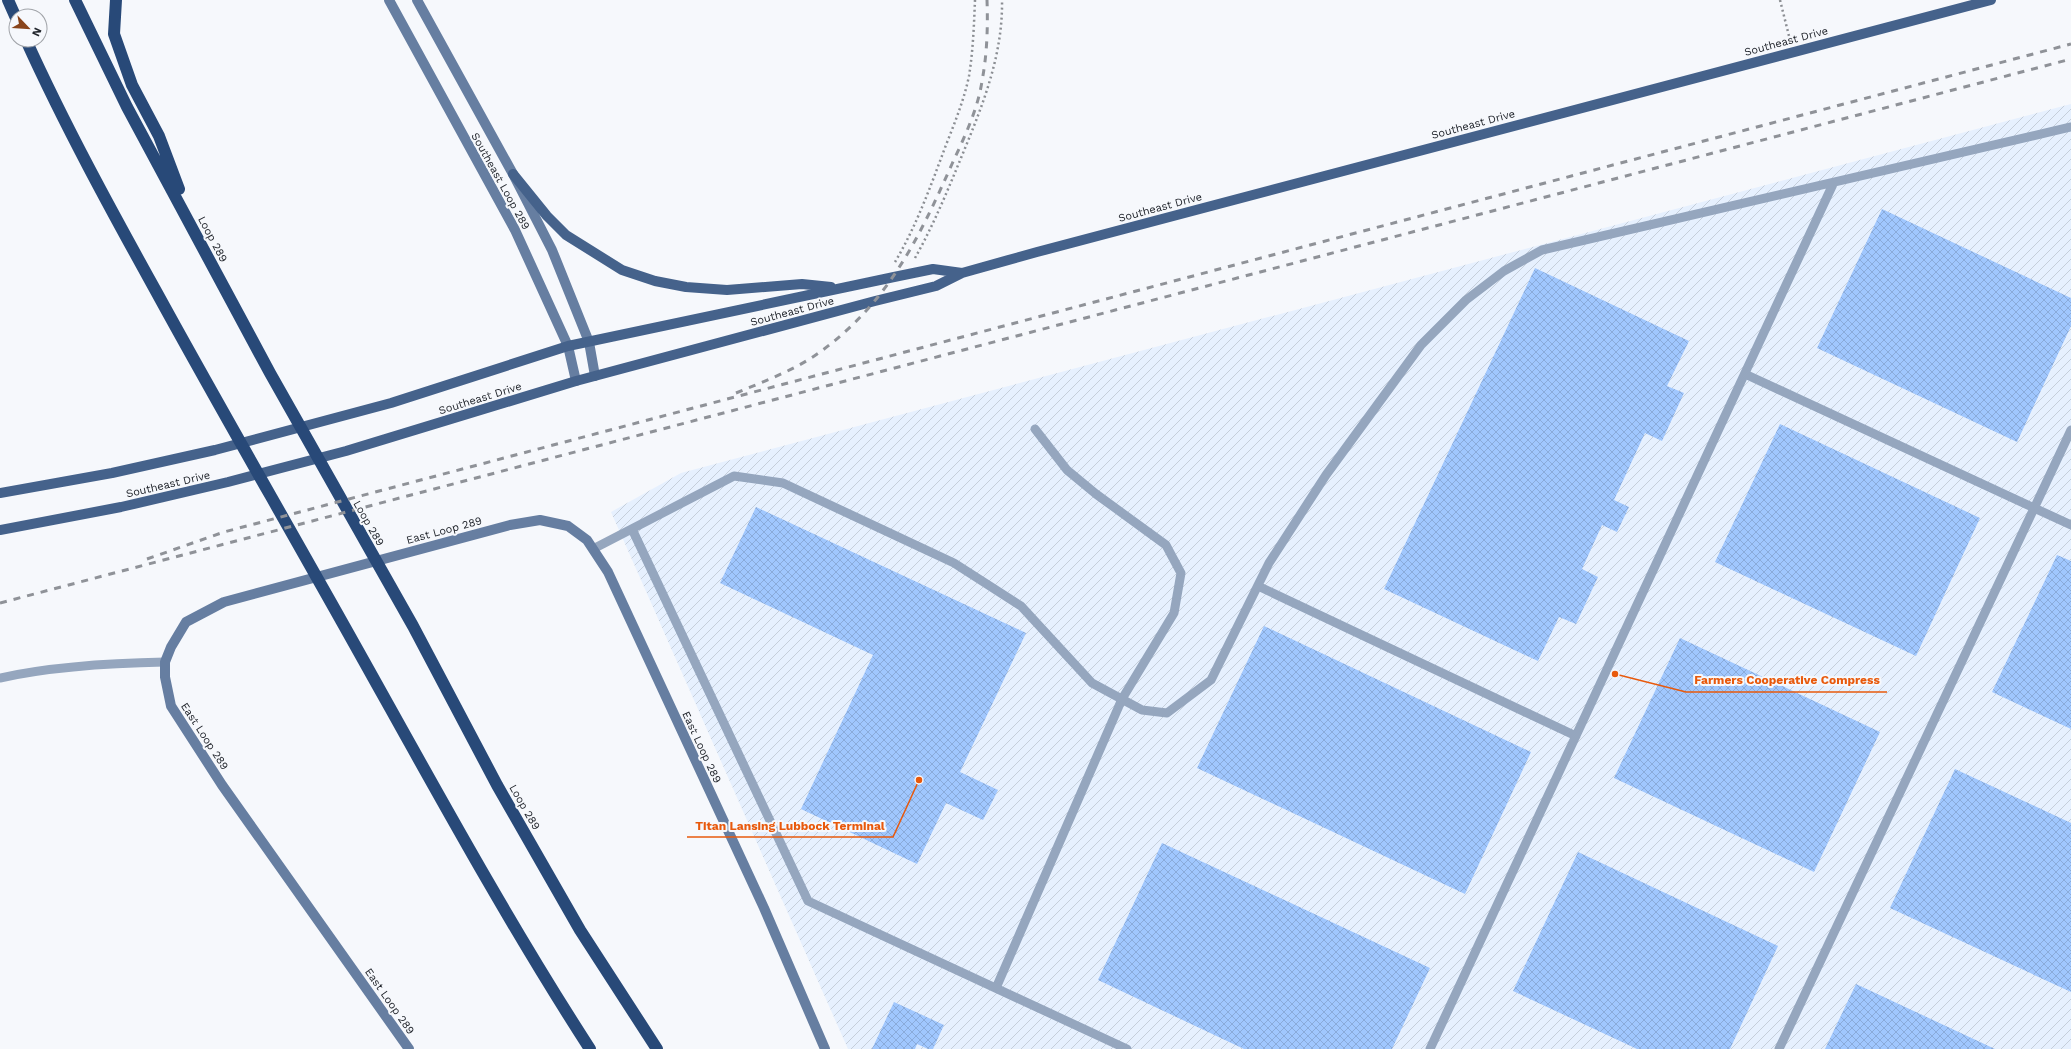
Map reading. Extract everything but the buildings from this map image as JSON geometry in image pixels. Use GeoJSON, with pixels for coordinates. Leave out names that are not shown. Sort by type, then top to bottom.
{"type":"FeatureCollection","features":[{"type":"Feature","properties":{"kind":"highway","name":"Loop 289"},"geometry":{"type":"LineString","coordinates":[[75,0],[127,107],[270,373],[413,626],[497,785],[580,930],[657,1049]]}},
{"type":"Feature","properties":{"kind":"highway"},"geometry":{"type":"LineString","coordinates":[[116,0],[114,34],[132,85],[159,136],[196,235]]}},
{"type":"Feature","properties":{"kind":"highway"},"geometry":{"type":"LineString","coordinates":[[30,48],[63,118],[126,237],[212,392],[460,834],[590,1049]]}},
{"type":"Feature","properties":{"kind":"main road","name":"Southeast Loop 289"},"geometry":{"type":"LineString","coordinates":[[389,0],[515,230],[568,346],[576,381]]}},
{"type":"Feature","properties":{"kind":"main road","name":"Southeast Loop 289"},"geometry":{"type":"LineString","coordinates":[[417,0],[552,250],[589,342],[595,376]]}},
{"type":"Feature","properties":{"kind":"main road","name":"Southeast Drive"},"geometry":{"type":"LineString","coordinates":[[0,530],[121,507],[228,482],[346,451],[576,381],[936,286],[962,272],[1991,0]]}},
{"type":"Feature","properties":{"kind":"main road"},"geometry":{"type":"LineString","coordinates":[[512,174],[547,216],[566,235],[622,270],[655,281],[686,287],[727,290],[802,284],[843,288]]}},
{"type":"Feature","properties":{"kind":"main road","name":"Southeast Drive"},"geometry":{"type":"LineString","coordinates":[[0,493],[112,473],[215,450],[391,403],[568,346],[706,315],[933,269],[962,272]]}},
{"type":"Feature","properties":{"kind":"main road","name":"East Loop 289"},"geometry":{"type":"LineString","coordinates":[[409,1049],[222,785],[171,706],[165,677],[165,662],[171,647],[186,622],[224,602],[502,527],[540,520],[568,526],[587,540],[608,572],[764,908],[825,1049]]}},
{"type":"Feature","properties":{"kind":"lane"},"geometry":{"type":"LineString","coordinates":[[593,549],[734,476],[783,483],[954,563],[1021,606],[1092,683],[1142,710],[1167,713],[1211,680],[1269,563],[1326,475],[1421,345],[1466,300],[1504,271],[1542,250],[2071,127]]}},
{"type":"Feature","properties":{"kind":"lane"},"geometry":{"type":"LineString","coordinates":[[1430,1049],[1834,182]]}},
{"type":"Feature","properties":{"kind":"lane"},"geometry":{"type":"LineString","coordinates":[[1745,374],[2071,525]]}},
{"type":"Feature","properties":{"kind":"lane"},"geometry":{"type":"LineString","coordinates":[[996,988],[1122,699],[1174,613],[1181,573],[1166,545],[1096,494],[1067,470],[1035,429]]}},
{"type":"Feature","properties":{"kind":"lane"},"geometry":{"type":"LineString","coordinates":[[1779,1049],[2071,430]]}},
{"type":"Feature","properties":{"kind":"lane"},"geometry":{"type":"LineString","coordinates":[[632,529],[808,901],[1127,1049]]}},
{"type":"Feature","properties":{"kind":"lane"},"geometry":{"type":"LineString","coordinates":[[1258,586],[1576,736]]}},
{"type":"Feature","properties":{"kind":"lane"},"geometry":{"type":"LineString","coordinates":[[0,678],[29,671],[122,663],[165,662]]}},
{"type":"Feature","properties":{"kind":"path"},"geometry":{"type":"LineString","coordinates":[[884,279],[909,237],[929,192],[963,101],[974,32],[975,0]]}},
{"type":"Feature","properties":{"kind":"path"},"geometry":{"type":"LineString","coordinates":[[908,274],[949,188],[986,95],[997,55],[1002,16],[1002,0]]}},
{"type":"Feature","properties":{"kind":"path"},"geometry":{"type":"LineString","coordinates":[[1780,0],[1794,52]]}},
{"type":"Feature","properties":{"kind":"shaded area"},"geometry":{"type":"Polygon","coordinates":[[[2071,104],[2071,1049],[848,1049],[611,512],[681,473],[2071,104]]]}},
{"type":"Feature","properties":{"kind":"railway"},"geometry":{"type":"LineString","coordinates":[[736,393],[790,370],[820,352],[844,333],[865,312],[899,267],[927,218],[974,113],[980,92],[985,61],[987,0]]}},
{"type":"Feature","properties":{"kind":"railway"},"geometry":{"type":"LineString","coordinates":[[147,559],[224,532],[2071,44]]}},
{"type":"Feature","properties":{"kind":"railway"},"geometry":{"type":"LineString","coordinates":[[0,603],[2071,59]]}},
{"type":"Feature","properties":{"kind":"place","name":"Farmers Cooperative Compress"},"geometry":{"type":"Point","coordinates":[1615,674]}},
{"type":"Feature","properties":{"kind":"place","name":"Titan Lansing Lubbock Terminal"},"geometry":{"type":"Point","coordinates":[919,780]}}]}
